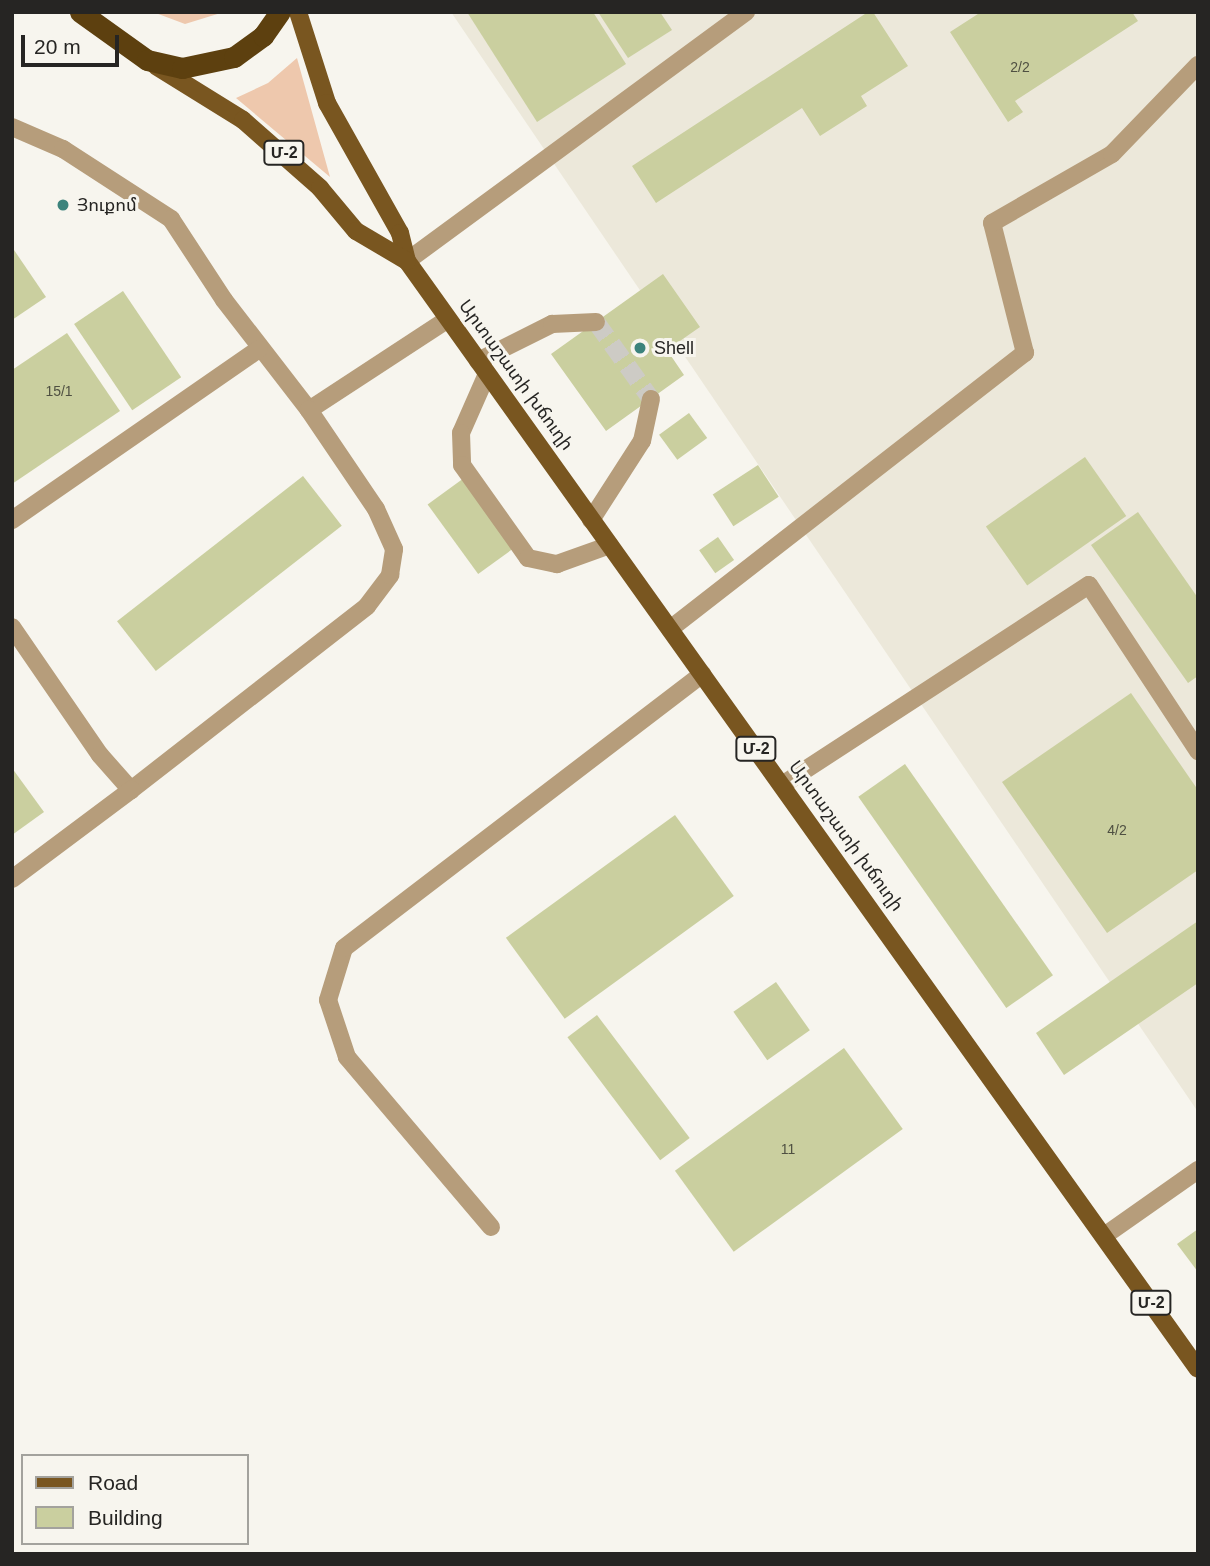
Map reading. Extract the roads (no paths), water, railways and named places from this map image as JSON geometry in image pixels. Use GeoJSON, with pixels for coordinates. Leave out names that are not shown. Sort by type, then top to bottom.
{"type":"FeatureCollection","features":[{"type":"Feature","properties":{"kind":"highway","name":"Արտաշատի խճուղի"},"geometry":{"type":"LineString","coordinates":[[80,12],[147,60],[182,68],[217,64],[249,48],[280,12]]}},
{"type":"Feature","properties":{"kind":"highway","name":"Արտաշատի խճուղի"},"geometry":{"type":"LineString","coordinates":[[94,12],[108,32]]}},
{"type":"Feature","properties":{"kind":"main road","name":"Արտաշատի խճուղի"},"geometry":{"type":"LineString","coordinates":[[298,12],[327,103],[348,146],[400,233],[407,261],[1198,1369]]}},
{"type":"Feature","properties":{"kind":"main road","name":"Արտաշատի խճուղի"},"geometry":{"type":"LineString","coordinates":[[147,60],[243,120],[320,188],[356,231],[407,261]]}},
{"type":"Feature","properties":{"kind":"street"},"geometry":{"type":"LineString","coordinates":[[407,261],[746,12]]}},
{"type":"Feature","properties":{"kind":"street"},"geometry":{"type":"LineString","coordinates":[[670,629],[1025,353],[992,223],[1112,154],[1198,65]]}},
{"type":"Feature","properties":{"kind":"street"},"geometry":{"type":"LineString","coordinates":[[12,127],[62,149],[171,219],[259,349],[309,410],[376,509],[394,549],[390,575],[367,606],[12,880]]}},
{"type":"Feature","properties":{"kind":"street"},"geometry":{"type":"LineString","coordinates":[[309,410],[448,319]]}},
{"type":"Feature","properties":{"kind":"street"},"geometry":{"type":"LineString","coordinates":[[596,322],[552,324],[483,368],[461,433],[462,465],[527,558],[557,564],[610,545]]}},
{"type":"Feature","properties":{"kind":"street"},"geometry":{"type":"LineString","coordinates":[[12,520],[259,349]]}},
{"type":"Feature","properties":{"kind":"street"},"geometry":{"type":"LineString","coordinates":[[591,520],[642,441],[651,399]]}},
{"type":"Feature","properties":{"kind":"street"},"geometry":{"type":"LineString","coordinates":[[782,785],[1089,585],[1198,751]]}},
{"type":"Feature","properties":{"kind":"street"},"geometry":{"type":"LineString","coordinates":[[12,627],[100,755],[131,790]]}},
{"type":"Feature","properties":{"kind":"street"},"geometry":{"type":"LineString","coordinates":[[491,1227],[346,1058],[328,1000],[344,948],[702,674]]}},
{"type":"Feature","properties":{"kind":"street"},"geometry":{"type":"LineString","coordinates":[[1104,1236],[1198,1170]]}},
{"type":"Feature","properties":{"kind":"tunnel"},"geometry":{"type":"LineString","coordinates":[[596,322],[651,399]]}},
{"type":"Feature","properties":{"kind":"place","name":"Յուքոմ"},"geometry":{"type":"Point","coordinates":[63,205]}},
{"type":"Feature","properties":{"kind":"place","name":"Shell"},"geometry":{"type":"Point","coordinates":[640,348]}}]}
